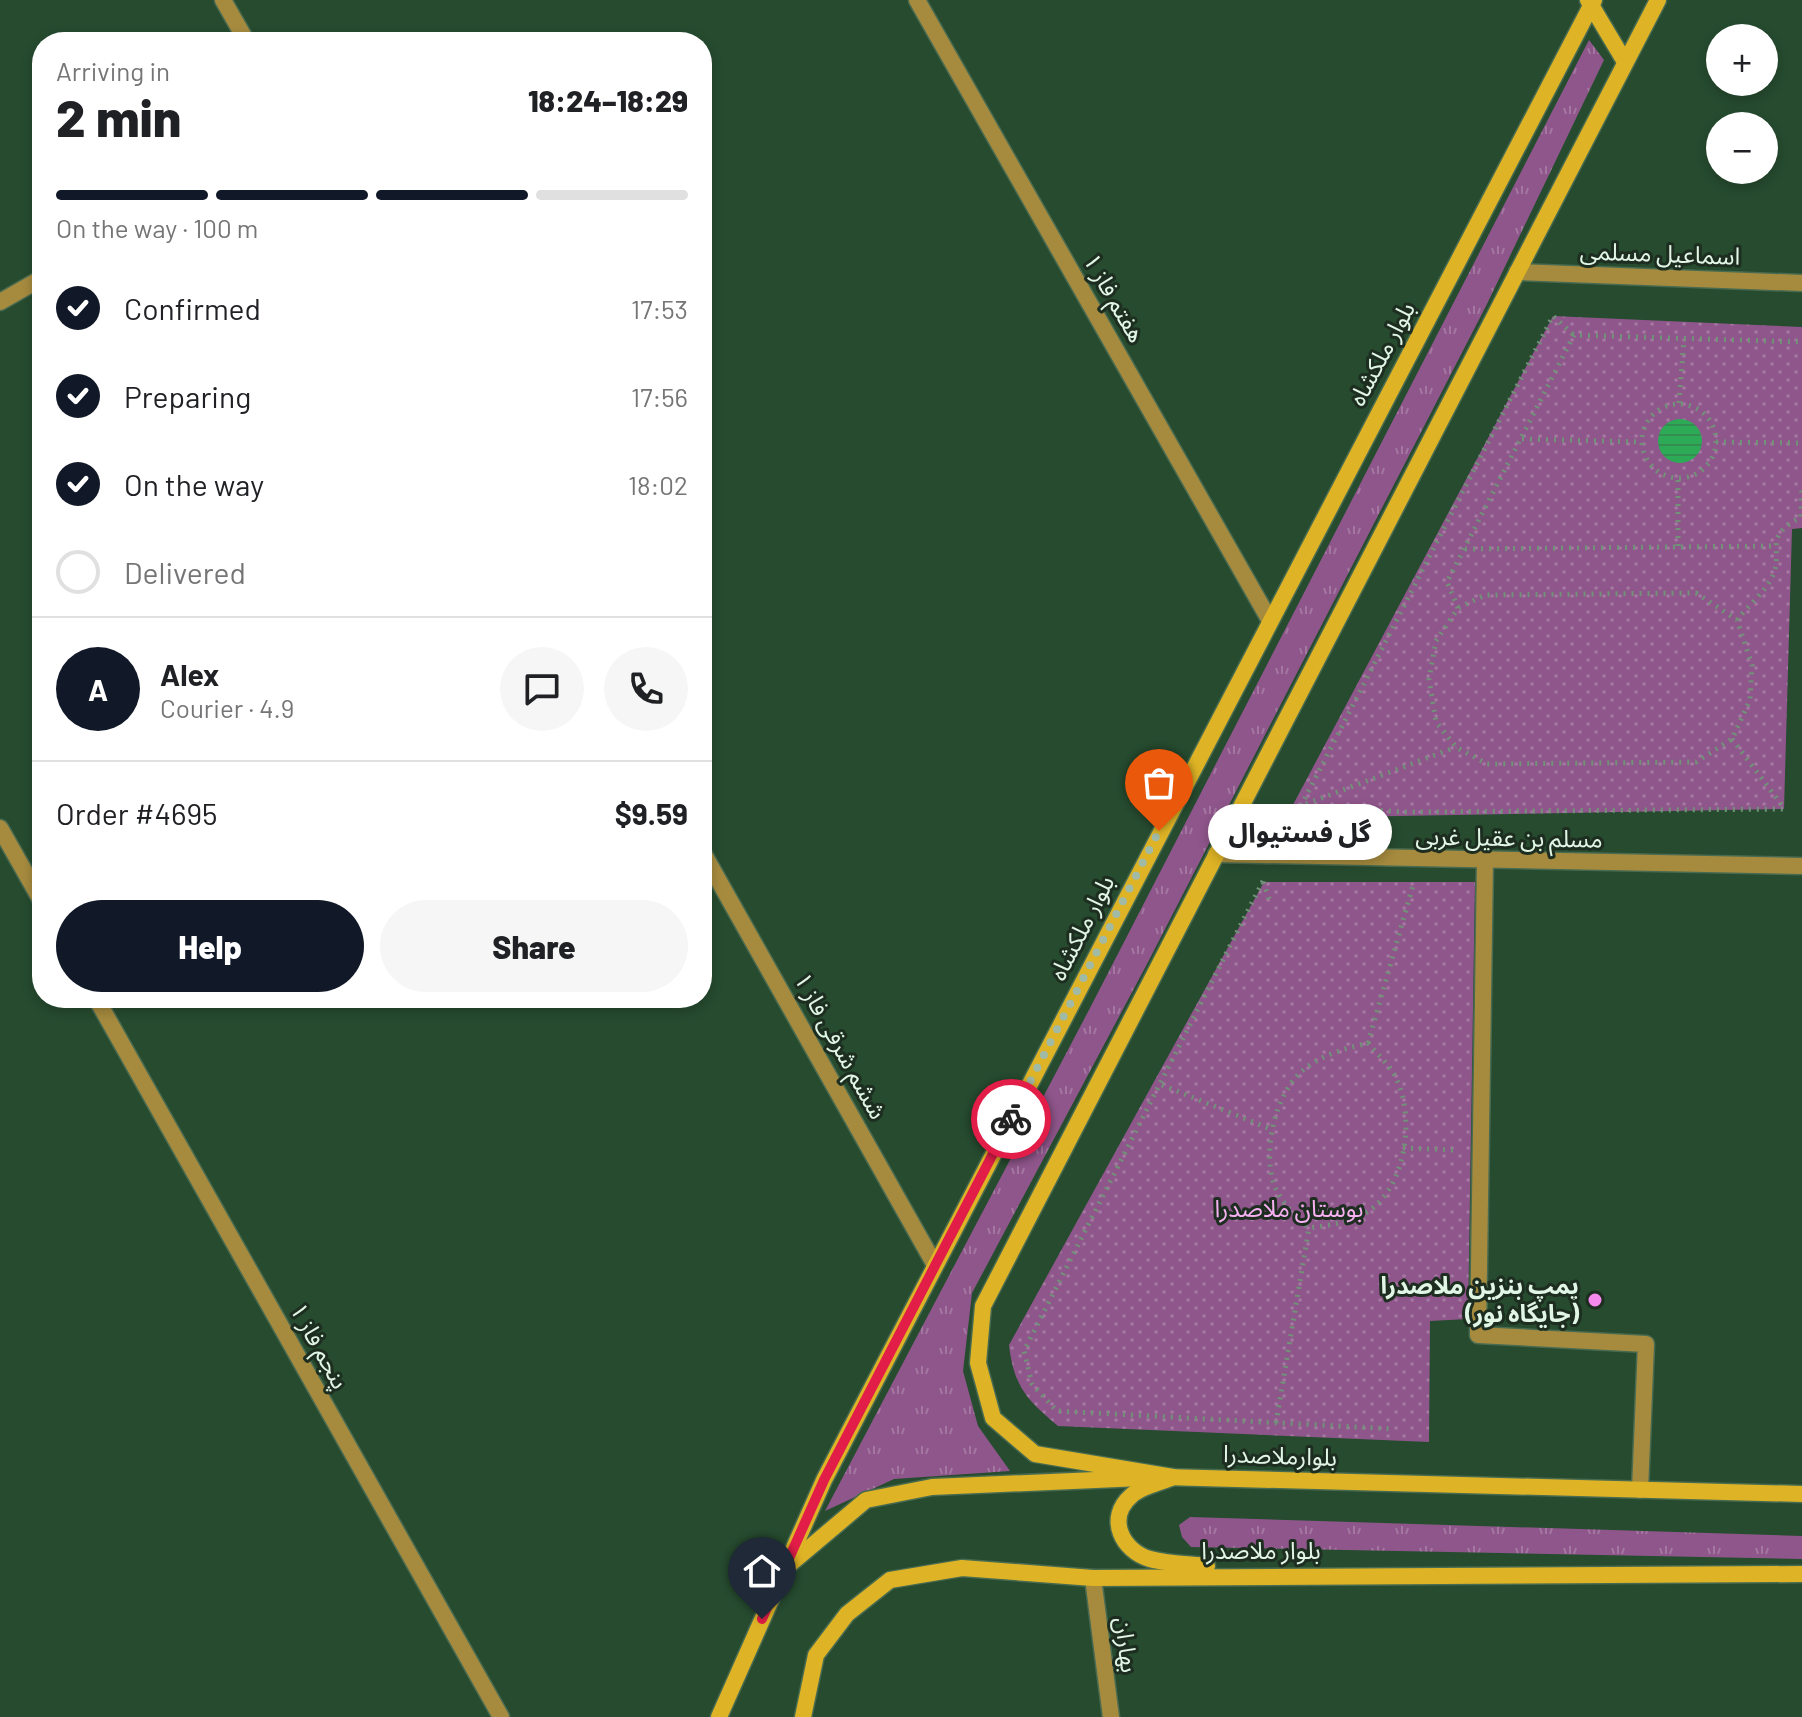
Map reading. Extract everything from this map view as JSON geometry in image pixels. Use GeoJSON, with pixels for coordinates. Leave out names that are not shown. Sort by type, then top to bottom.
{"type":"FeatureCollection","features":[{"type":"Feature","properties":{"kind":"main road","name":"بلوار ملکشاه"},"geometry":{"type":"LineString","coordinates":[[719,1717],[824,1480],[1591,2]]}},
{"type":"Feature","properties":{"kind":"main road"},"geometry":{"type":"LineString","coordinates":[[1591,2],[1625,62]]}},
{"type":"Feature","properties":{"kind":"main road"},"geometry":{"type":"LineString","coordinates":[[1173,1477],[1035,1454],[993,1418],[978,1363],[983,1306],[1653,3]]}},
{"type":"Feature","properties":{"kind":"main road"},"geometry":{"type":"LineString","coordinates":[[1173,1477],[1131,1494],[1121,1510],[1120,1536],[1128,1549],[1150,1559],[1298,1575]]}},
{"type":"Feature","properties":{"kind":"main road","name":"بلوارملاصدرا"},"geometry":{"type":"LineString","coordinates":[[784,1569],[866,1500],[932,1487],[1173,1477],[1802,1494]]}},
{"type":"Feature","properties":{"kind":"main road","name":"بلوار ملاصدرا"},"geometry":{"type":"LineString","coordinates":[[803,1717],[816,1655],[847,1614],[890,1580],[962,1568],[1093,1578],[1298,1575],[1616,1578],[1802,1574]]}},
{"type":"Feature","properties":{"kind":"street"},"geometry":{"type":"LineString","coordinates":[[223,0],[241,32]]}},
{"type":"Feature","properties":{"kind":"street","name":"هفتم فاز ۱"},"geometry":{"type":"LineString","coordinates":[[917,0],[1269,619]]}},
{"type":"Feature","properties":{"kind":"street","name":"اسماعیل مسلمی"},"geometry":{"type":"LineString","coordinates":[[1517,272],[1802,283]]}},
{"type":"Feature","properties":{"kind":"street"},"geometry":{"type":"LineString","coordinates":[[0,302],[32,284]]}},
{"type":"Feature","properties":{"kind":"street"},"geometry":{"type":"LineString","coordinates":[[0,828],[32,884]]}},
{"type":"Feature","properties":{"kind":"street","name":"مسلم بن عقیل غربی"},"geometry":{"type":"LineString","coordinates":[[1216,854],[1802,866]]}},
{"type":"Feature","properties":{"kind":"street"},"geometry":{"type":"LineString","coordinates":[[1485,861],[1478,1335],[1646,1344],[1640,1490]]}},
{"type":"Feature","properties":{"kind":"street","name":"ششم شرقی فاز ۱"},"geometry":{"type":"LineString","coordinates":[[712,869],[935,1265]]}},
{"type":"Feature","properties":{"kind":"street","name":"پنجم فاز ۱"},"geometry":{"type":"LineString","coordinates":[[102,1008],[501,1717]]}},
{"type":"Feature","properties":{"kind":"street","name":"بهاران"},"geometry":{"type":"LineString","coordinates":[[1093,1578],[1111,1717]]}},
{"type":"Feature","properties":{"kind":"path"},"geometry":{"type":"LineString","coordinates":[[1301,806],[1553,316],[1574,335],[1802,342]]}},
{"type":"Feature","properties":{"kind":"path"},"geometry":{"type":"LineString","coordinates":[[1458,608],[1447,582],[1574,335]]}},
{"type":"Feature","properties":{"kind":"path"},"geometry":{"type":"LineString","coordinates":[[1679,403],[1684,339]]}},
{"type":"Feature","properties":{"kind":"path"},"geometry":{"type":"LineString","coordinates":[[1679,403],[1701,411],[1715,430],[1716,442],[1707,465],[1698,473],[1678,477],[1661,473],[1651,465],[1641,442],[1648,420],[1657,411],[1679,403]]}},
{"type":"Feature","properties":{"kind":"path"},"geometry":{"type":"LineString","coordinates":[[1522,439],[1641,442]]}},
{"type":"Feature","properties":{"kind":"path"},"geometry":{"type":"LineString","coordinates":[[1716,442],[1802,443]]}},
{"type":"Feature","properties":{"kind":"path"},"geometry":{"type":"LineString","coordinates":[[1678,477],[1678,546]]}},
{"type":"Feature","properties":{"kind":"path"},"geometry":{"type":"LineString","coordinates":[[1737,620],[1773,575],[1774,546],[1783,527],[1801,517],[1802,485]]}},
{"type":"Feature","properties":{"kind":"path"},"geometry":{"type":"LineString","coordinates":[[1465,549],[1774,546]]}},
{"type":"Feature","properties":{"kind":"path"},"geometry":{"type":"LineString","coordinates":[[1696,593],[1737,620],[1752,665],[1750,700],[1732,739],[1696,762],[1487,764],[1456,747],[1436,722],[1429,679],[1436,641],[1458,608],[1485,595],[1696,593]]}},
{"type":"Feature","properties":{"kind":"path"},"geometry":{"type":"LineString","coordinates":[[1301,806],[1405,812],[1784,809],[1732,739]]}},
{"type":"Feature","properties":{"kind":"path"},"geometry":{"type":"LineString","coordinates":[[1301,806],[1456,747]]}},
{"type":"Feature","properties":{"kind":"path"},"geometry":{"type":"LineString","coordinates":[[1368,1043],[1420,860]]}},
{"type":"Feature","properties":{"kind":"path"},"geometry":{"type":"LineString","coordinates":[[1270,901],[1263,881],[1162,1085],[1024,1351],[1032,1384],[1057,1411],[1394,1429]]}},
{"type":"Feature","properties":{"kind":"path"},"geometry":{"type":"LineString","coordinates":[[1309,1228],[1289,1209],[1275,1186],[1269,1162],[1273,1130],[1290,1084],[1308,1066],[1337,1051],[1368,1043]]}},
{"type":"Feature","properties":{"kind":"path"},"geometry":{"type":"LineString","coordinates":[[1309,1228],[1346,1223],[1371,1210],[1397,1173],[1406,1123],[1393,1073],[1368,1043]]}},
{"type":"Feature","properties":{"kind":"path"},"geometry":{"type":"LineString","coordinates":[[1162,1085],[1273,1130]]}},
{"type":"Feature","properties":{"kind":"path"},"geometry":{"type":"LineString","coordinates":[[1403,1148],[1479,1151]]}},
{"type":"Feature","properties":{"kind":"path"},"geometry":{"type":"LineString","coordinates":[[1276,1423],[1309,1228]]}},
{"type":"Feature","properties":{"kind":"green space"},"geometry":{"type":"Polygon","coordinates":[[[1589,40],[1604,60],[1486,306],[1147,964],[972,1293],[963,1371],[978,1426],[1010,1471],[894,1479],[825,1511],[1090,1008],[1589,40]]]}},
{"type":"Feature","properties":{"kind":"green space"},"geometry":{"type":"Polygon","coordinates":[[[1553,316],[1802,327],[1802,528],[1792,529],[1784,809],[1286,818],[1553,316]]]}},
{"type":"Feature","properties":{"kind":"green space","name":"بوستان ملاصدرا"},"geometry":{"type":"Polygon","coordinates":[[[1264,882],[1475,882],[1468,1319],[1430,1321],[1429,1442],[1058,1426],[1030,1400],[1014,1372],[1009,1345],[1264,882]]]}},
{"type":"Feature","properties":{"kind":"green space"},"geometry":{"type":"Polygon","coordinates":[[[1190,1517],[1802,1536],[1802,1559],[1191,1547],[1182,1537],[1179,1525],[1190,1517]]]}},
{"type":"Feature","properties":{"kind":"shaded area"},"geometry":{"type":"Polygon","coordinates":[[[1680,419],[1695,426],[1702,441],[1695,456],[1680,463],[1665,456],[1658,441],[1665,426],[1680,419]]]}},
{"type":"Feature","properties":{"kind":"way so far"},"geometry":{"type":"LineString","coordinates":[[1011,1119],[1159,831]]}},
{"type":"Feature","properties":{"kind":"place","name":"گل فستیوال"},"geometry":{"type":"Point","coordinates":[1159,831]}},
{"type":"Feature","properties":{"kind":"place","name":"پمپ بنزین ملاصدرا (جایگاه نور)"},"geometry":{"type":"Point","coordinates":[1595,1300]}},
{"type":"Feature","properties":{"kind":"route"},"geometry":{"type":"LineString","coordinates":[[762,1619],[824,1480],[1011,1119]]}}]}
